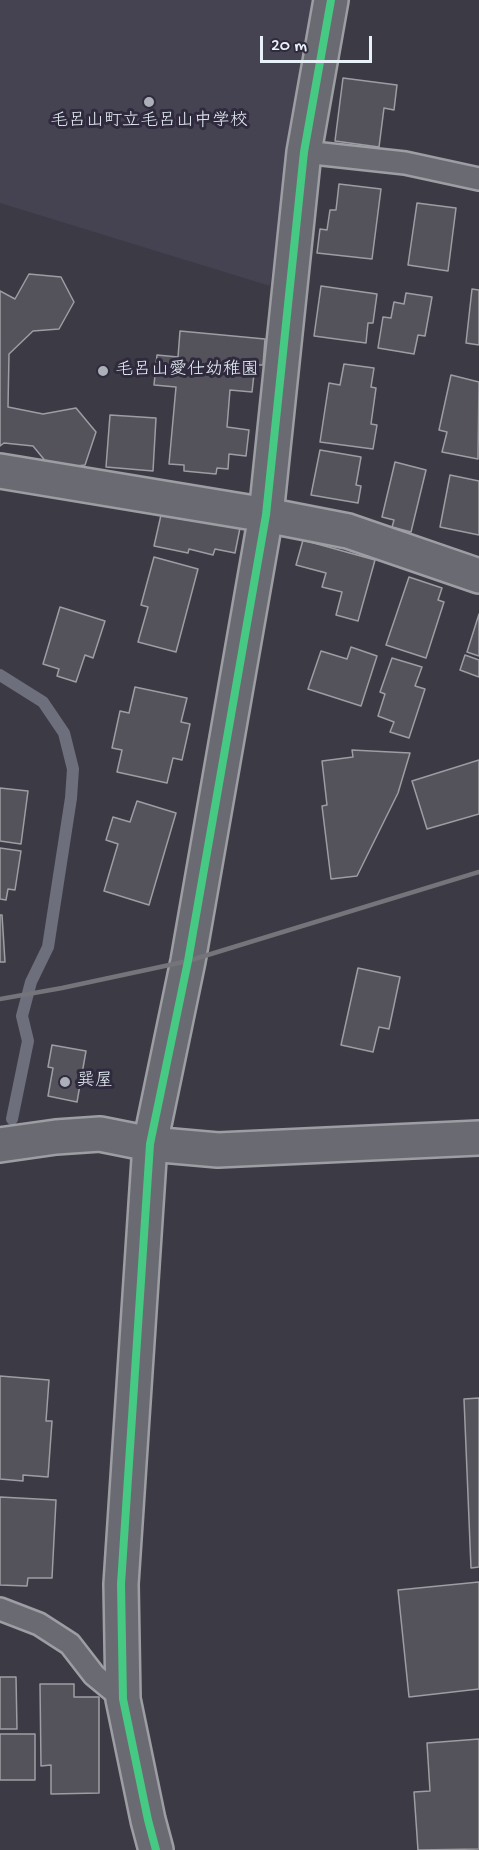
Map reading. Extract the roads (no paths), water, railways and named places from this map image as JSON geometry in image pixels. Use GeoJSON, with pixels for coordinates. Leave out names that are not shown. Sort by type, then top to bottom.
{"type":"FeatureCollection","features":[{"type":"Feature","properties":{"kind":"street"},"geometry":{"type":"LineString","coordinates":[[156,1850],[123,1699],[121,1584],[150,1144],[188,961],[266,515],[304,152],[331,0]]}},
{"type":"Feature","properties":{"kind":"street"},"geometry":{"type":"LineString","coordinates":[[0,471],[266,515],[348,531],[479,576]]}},
{"type":"Feature","properties":{"kind":"street"},"geometry":{"type":"LineString","coordinates":[[0,1145],[56,1137],[100,1134],[150,1144],[218,1150],[479,1138]]}},
{"type":"Feature","properties":{"kind":"lane"},"geometry":{"type":"LineString","coordinates":[[304,152],[405,163],[479,179]]}},
{"type":"Feature","properties":{"kind":"lane"},"geometry":{"type":"LineString","coordinates":[[0,1609],[39,1624],[70,1644],[94,1675],[123,1699]]}},
{"type":"Feature","properties":{"kind":"waterway"},"geometry":{"type":"LineString","coordinates":[[0,675],[43,702],[64,733],[73,769],[71,798],[48,947],[31,982],[22,1016],[28,1041],[12,1119]]}},
{"type":"Feature","properties":{"kind":"railway"},"geometry":{"type":"LineString","coordinates":[[0,999],[188,961],[479,872]]}},
{"type":"Feature","properties":{"kind":"place","name":"毛呂山町立毛呂山中学校"},"geometry":{"type":"Point","coordinates":[149,102]}},
{"type":"Feature","properties":{"kind":"place","name":"毛呂山愛仕幼稚園"},"geometry":{"type":"Point","coordinates":[103,371]}},
{"type":"Feature","properties":{"kind":"place","name":"巽屋"},"geometry":{"type":"Point","coordinates":[65,1082]}}]}
